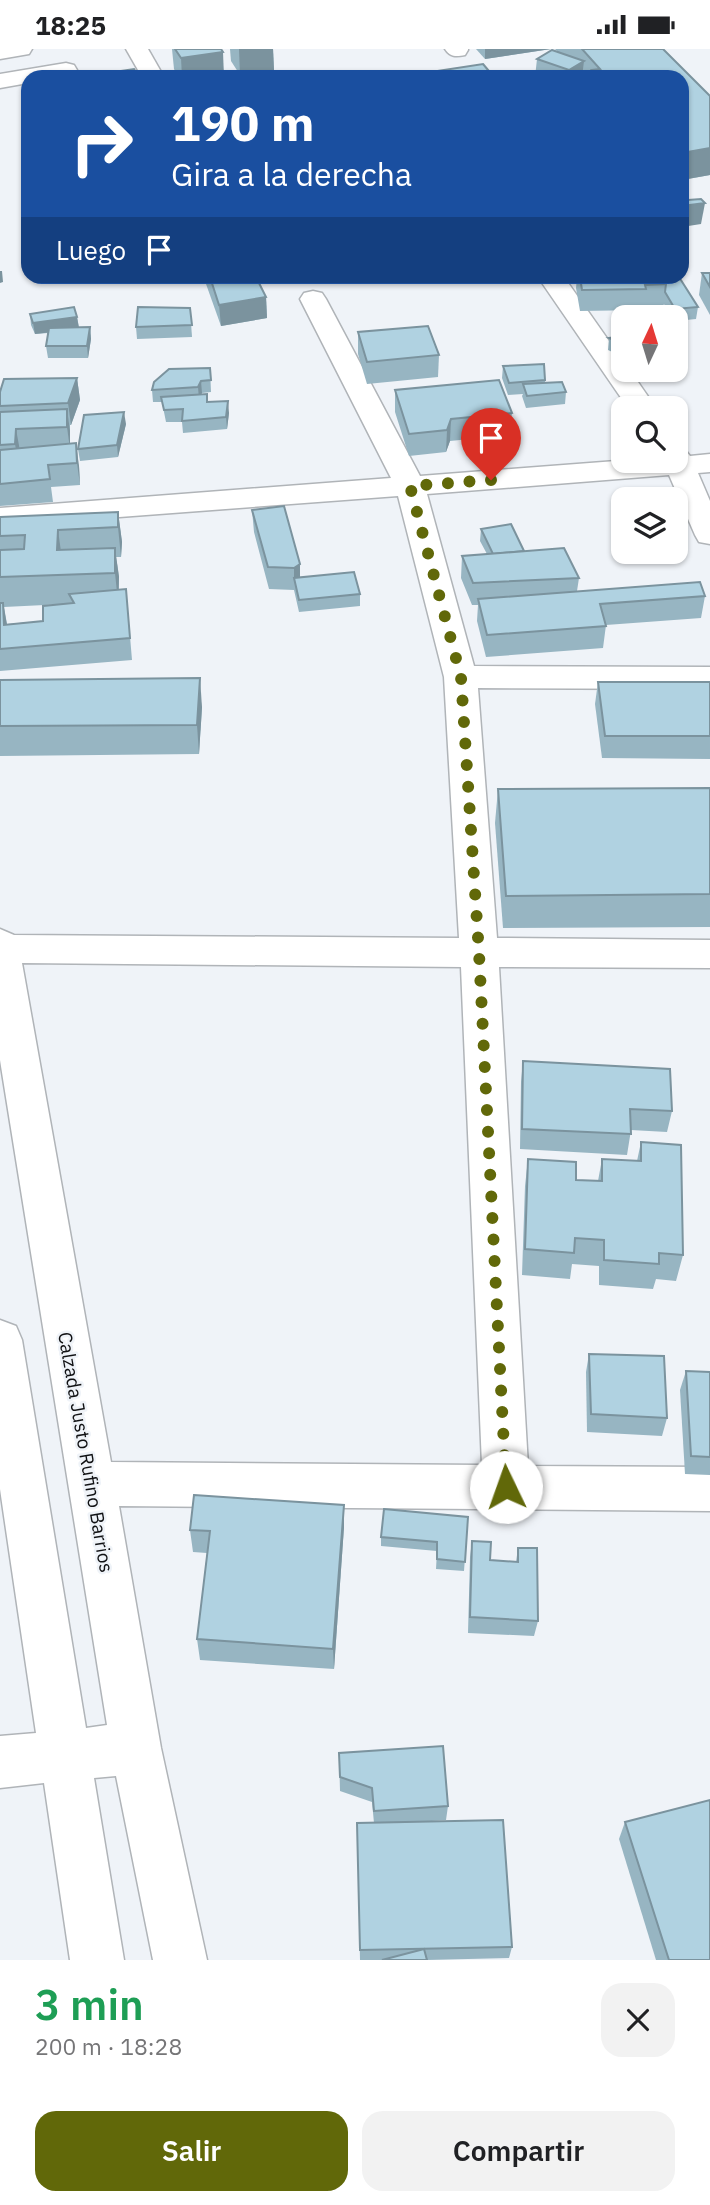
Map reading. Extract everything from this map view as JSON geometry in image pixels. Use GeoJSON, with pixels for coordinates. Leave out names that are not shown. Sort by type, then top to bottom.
{"type":"FeatureCollection","features":[{"type":"Feature","properties":{"kind":"street"},"geometry":{"type":"LineString","coordinates":[[0,52],[21,49]]}},
{"type":"Feature","properties":{"kind":"street"},"geometry":{"type":"LineString","coordinates":[[55,49],[66,70]]}},
{"type":"Feature","properties":{"kind":"street"},"geometry":{"type":"LineString","coordinates":[[137,49],[149,70]]}},
{"type":"Feature","properties":{"kind":"street"},"geometry":{"type":"LineString","coordinates":[[0,81],[21,79]]}},
{"type":"Feature","properties":{"kind":"street"},"geometry":{"type":"LineString","coordinates":[[556,284],[634,396]]}},
{"type":"Feature","properties":{"kind":"street"},"geometry":{"type":"LineString","coordinates":[[313,299],[410,486],[461,677],[479,953],[506,1487]]}},
{"type":"Feature","properties":{"kind":"street"},"geometry":{"type":"LineString","coordinates":[[0,517],[689,462],[710,535]]}},
{"type":"Feature","properties":{"kind":"street"},"geometry":{"type":"LineString","coordinates":[[461,677],[710,678]]}},
{"type":"Feature","properties":{"kind":"street"},"geometry":{"type":"LineString","coordinates":[[1,946],[710,954]]}},
{"type":"Feature","properties":{"kind":"street","name":"Calzada Justo Rufino Barrios"},"geometry":{"type":"LineString","coordinates":[[1,946],[136,1748],[180,1960]]}},
{"type":"Feature","properties":{"kind":"street"},"geometry":{"type":"LineString","coordinates":[[0,1340],[97,1960]]}},
{"type":"Feature","properties":{"kind":"street"},"geometry":{"type":"LineString","coordinates":[[91,1483],[710,1489]]}},
{"type":"Feature","properties":{"kind":"street"},"geometry":{"type":"LineString","coordinates":[[0,1762],[136,1748]]}},
{"type":"Feature","properties":{"kind":"building"},"geometry":{"type":"Polygon","coordinates":[[[175,49],[221,49],[223,52],[181,58],[175,49]]]}},
{"type":"Feature","properties":{"kind":"building"},"geometry":{"type":"Polygon","coordinates":[[[582,49],[663,49],[684,70],[592,70],[600,69],[582,49]]]}},
{"type":"Feature","properties":{"kind":"building"},"geometry":{"type":"Polygon","coordinates":[[[552,50],[584,61],[569,70],[537,59],[552,50]]]}},
{"type":"Feature","properties":{"kind":"building"},"geometry":{"type":"Polygon","coordinates":[[[483,64],[488,70],[444,70],[483,64]]]}},
{"type":"Feature","properties":{"kind":"building"},"geometry":{"type":"Polygon","coordinates":[[[689,75],[710,96],[710,148],[689,152],[689,75]]]}},
{"type":"Feature","properties":{"kind":"building"},"geometry":{"type":"Polygon","coordinates":[[[701,199],[705,203],[689,205],[689,200],[701,199]]]}},
{"type":"Feature","properties":{"kind":"building"},"geometry":{"type":"Polygon","coordinates":[[[702,273],[710,273],[710,287],[702,273]]]}},
{"type":"Feature","properties":{"kind":"building"},"geometry":{"type":"Polygon","coordinates":[[[212,284],[260,284],[266,297],[219,305],[212,284]]]}},
{"type":"Feature","properties":{"kind":"building"},"geometry":{"type":"Polygon","coordinates":[[[581,284],[666,284],[645,285],[646,289],[582,290],[581,284]]]}},
{"type":"Feature","properties":{"kind":"building"},"geometry":{"type":"Polygon","coordinates":[[[666,284],[683,284],[698,307],[688,308],[688,305],[673,305],[665,292],[666,284]]]}},
{"type":"Feature","properties":{"kind":"building"},"geometry":{"type":"Polygon","coordinates":[[[74,307],[77,317],[33,323],[30,314],[74,307]]]}},
{"type":"Feature","properties":{"kind":"building"},"geometry":{"type":"Polygon","coordinates":[[[138,307],[190,308],[192,325],[136,327],[138,307]]]}},
{"type":"Feature","properties":{"kind":"building"},"geometry":{"type":"Polygon","coordinates":[[[428,326],[439,355],[367,362],[358,332],[428,326]]]}},
{"type":"Feature","properties":{"kind":"building"},"geometry":{"type":"Polygon","coordinates":[[[90,327],[87,346],[46,346],[49,328],[90,327]]]}},
{"type":"Feature","properties":{"kind":"building"},"geometry":{"type":"Polygon","coordinates":[[[544,364],[545,380],[509,383],[503,366],[544,364]]]}},
{"type":"Feature","properties":{"kind":"building"},"geometry":{"type":"Polygon","coordinates":[[[210,368],[211,380],[201,381],[198,387],[152,390],[154,382],[169,369],[210,368]]]}},
{"type":"Feature","properties":{"kind":"building"},"geometry":{"type":"Polygon","coordinates":[[[77,378],[68,403],[0,406],[4,379],[77,378]]]}},
{"type":"Feature","properties":{"kind":"building"},"geometry":{"type":"Polygon","coordinates":[[[499,380],[512,413],[451,419],[447,430],[409,434],[395,390],[499,380]]]}},
{"type":"Feature","properties":{"kind":"building"},"geometry":{"type":"Polygon","coordinates":[[[562,382],[566,392],[527,396],[523,384],[562,382]]]}},
{"type":"Feature","properties":{"kind":"building"},"geometry":{"type":"Polygon","coordinates":[[[207,394],[207,402],[228,401],[226,417],[182,421],[183,409],[164,410],[161,397],[207,394]]]}},
{"type":"Feature","properties":{"kind":"building"},"geometry":{"type":"Polygon","coordinates":[[[67,409],[67,427],[16,429],[15,444],[0,445],[0,412],[67,409]]]}},
{"type":"Feature","properties":{"kind":"building"},"geometry":{"type":"Polygon","coordinates":[[[124,412],[117,445],[78,449],[84,415],[124,412]]]}},
{"type":"Feature","properties":{"kind":"building"},"geometry":{"type":"Polygon","coordinates":[[[76,443],[77,463],[48,465],[50,479],[0,484],[0,450],[76,443]]]}},
{"type":"Feature","properties":{"kind":"building"},"geometry":{"type":"Polygon","coordinates":[[[284,506],[300,564],[294,568],[268,567],[252,510],[284,506]]]}},
{"type":"Feature","properties":{"kind":"building"},"geometry":{"type":"Polygon","coordinates":[[[118,512],[118,527],[58,530],[57,550],[115,548],[115,573],[0,577],[0,550],[24,549],[25,535],[0,536],[0,517],[118,512]]]}},
{"type":"Feature","properties":{"kind":"building"},"geometry":{"type":"Polygon","coordinates":[[[511,524],[524,551],[493,554],[481,529],[511,524]]]}},
{"type":"Feature","properties":{"kind":"building"},"geometry":{"type":"Polygon","coordinates":[[[564,548],[579,578],[473,583],[462,556],[564,548]]]}},
{"type":"Feature","properties":{"kind":"building"},"geometry":{"type":"Polygon","coordinates":[[[354,572],[360,594],[299,600],[294,578],[354,572]]]}},
{"type":"Feature","properties":{"kind":"building"},"geometry":{"type":"Polygon","coordinates":[[[700,582],[705,596],[600,604],[606,626],[487,635],[478,599],[700,582]]]}},
{"type":"Feature","properties":{"kind":"building"},"geometry":{"type":"Polygon","coordinates":[[[126,589],[130,638],[0,649],[0,603],[3,603],[4,625],[43,621],[43,606],[74,603],[69,594],[126,589]]]}},
{"type":"Feature","properties":{"kind":"building"},"geometry":{"type":"Polygon","coordinates":[[[200,678],[197,725],[0,726],[0,680],[200,678]]]}},
{"type":"Feature","properties":{"kind":"building"},"geometry":{"type":"Polygon","coordinates":[[[598,682],[710,682],[710,736],[605,736],[598,682]]]}},
{"type":"Feature","properties":{"kind":"building"},"geometry":{"type":"Polygon","coordinates":[[[710,788],[710,894],[506,896],[498,789],[710,788]]]}},
{"type":"Feature","properties":{"kind":"building"},"geometry":{"type":"Polygon","coordinates":[[[523,1061],[670,1069],[672,1111],[630,1109],[631,1134],[522,1129],[523,1061]]]}},
{"type":"Feature","properties":{"kind":"building"},"geometry":{"type":"Polygon","coordinates":[[[641,1142],[681,1145],[683,1255],[659,1253],[659,1264],[604,1260],[604,1240],[575,1238],[574,1253],[525,1249],[528,1159],[576,1162],[576,1180],[602,1181],[602,1159],[641,1161],[641,1142]]]}},
{"type":"Feature","properties":{"kind":"building"},"geometry":{"type":"Polygon","coordinates":[[[589,1354],[664,1356],[667,1418],[591,1414],[589,1354]]]}},
{"type":"Feature","properties":{"kind":"building"},"geometry":{"type":"Polygon","coordinates":[[[686,1371],[710,1372],[710,1457],[691,1456],[686,1371]]]}},
{"type":"Feature","properties":{"kind":"building"},"geometry":{"type":"Polygon","coordinates":[[[194,1495],[344,1505],[333,1649],[197,1639],[210,1531],[190,1530],[194,1495]]]}},
{"type":"Feature","properties":{"kind":"building"},"geometry":{"type":"Polygon","coordinates":[[[384,1509],[468,1517],[465,1562],[437,1559],[437,1542],[381,1537],[384,1509]]]}},
{"type":"Feature","properties":{"kind":"building"},"geometry":{"type":"Polygon","coordinates":[[[472,1541],[491,1542],[490,1560],[518,1562],[518,1548],[537,1548],[538,1621],[470,1617],[472,1541]]]}},
{"type":"Feature","properties":{"kind":"building"},"geometry":{"type":"Polygon","coordinates":[[[443,1746],[448,1806],[374,1811],[372,1788],[340,1777],[339,1753],[443,1746]]]}},
{"type":"Feature","properties":{"kind":"building"},"geometry":{"type":"Polygon","coordinates":[[[710,1800],[710,1960],[669,1960],[625,1822],[710,1800]]]}},
{"type":"Feature","properties":{"kind":"building"},"geometry":{"type":"Polygon","coordinates":[[[503,1820],[512,1947],[360,1950],[357,1823],[503,1820]]]}},
{"type":"Feature","properties":{"kind":"building"},"geometry":{"type":"Polygon","coordinates":[[[424,1949],[427,1960],[382,1960],[424,1949]]]}},
{"type":"Feature","properties":{"kind":"route"},"geometry":{"type":"LineString","coordinates":[[491,480],[410,486],[461,677],[479,953],[506,1487]]}}]}
